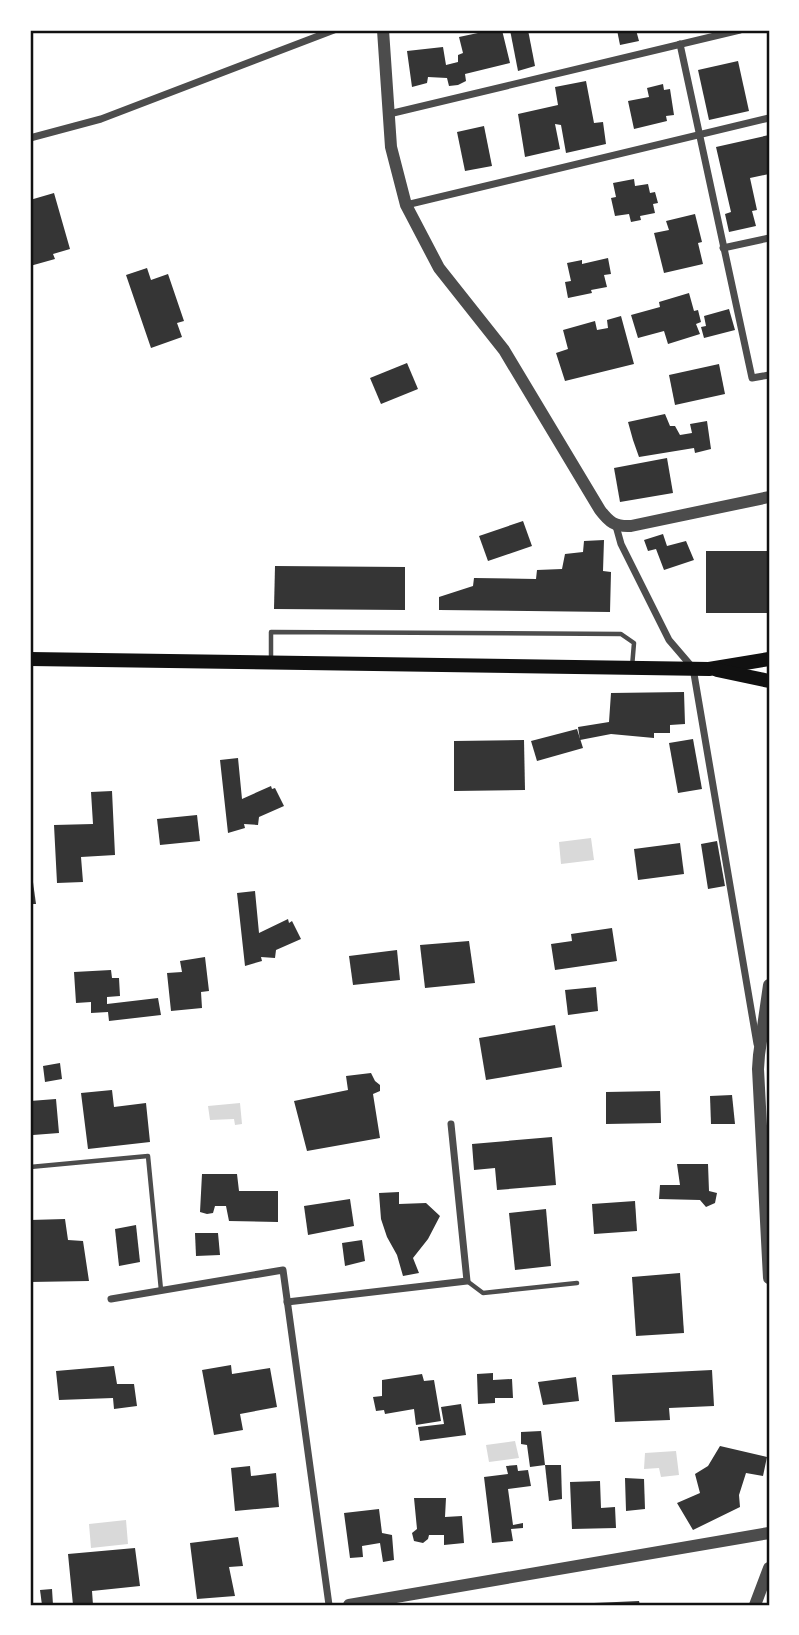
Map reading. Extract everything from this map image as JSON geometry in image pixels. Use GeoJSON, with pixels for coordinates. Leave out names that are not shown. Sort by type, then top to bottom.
{"type":"FeatureCollection","features":[{"type":"Feature","properties":{"kind":"main road"},"geometry":{"type":"LineString","coordinates":[[30,659],[709,668],[769,659]]}},
{"type":"Feature","properties":{"kind":"main road"},"geometry":{"type":"LineString","coordinates":[[709,668],[769,681]]}},
{"type":"Feature","properties":{"kind":"street"},"geometry":{"type":"LineString","coordinates":[[30,138],[101,119],[334,30]]}},
{"type":"Feature","properties":{"kind":"street"},"geometry":{"type":"LineString","coordinates":[[383,30],[391,147],[406,205],[439,268],[504,350],[608,521],[616,526],[631,526],[769,497]]}},
{"type":"Feature","properties":{"kind":"street"},"geometry":{"type":"LineString","coordinates":[[389,114],[740,30]]}},
{"type":"Feature","properties":{"kind":"street"},"geometry":{"type":"LineString","coordinates":[[680,44],[752,378],[769,374]]}},
{"type":"Feature","properties":{"kind":"street"},"geometry":{"type":"LineString","coordinates":[[406,205],[769,118]]}},
{"type":"Feature","properties":{"kind":"street"},"geometry":{"type":"LineString","coordinates":[[723,248],[769,239]]}},
{"type":"Feature","properties":{"kind":"street"},"geometry":{"type":"LineString","coordinates":[[616,526],[621,544],[669,640],[693,668],[758,1055],[769,1278]]}},
{"type":"Feature","properties":{"kind":"street"},"geometry":{"type":"LineString","coordinates":[[758,1055],[769,985]]}},
{"type":"Feature","properties":{"kind":"street"},"geometry":{"type":"LineString","coordinates":[[288,1302],[467,1281],[451,1124]]}},
{"type":"Feature","properties":{"kind":"street"},"geometry":{"type":"LineString","coordinates":[[111,1299],[283,1270],[329,1605]]}},
{"type":"Feature","properties":{"kind":"street"},"geometry":{"type":"LineString","coordinates":[[349,1605],[769,1534]]}},
{"type":"Feature","properties":{"kind":"street"},"geometry":{"type":"LineString","coordinates":[[755,1605],[769,1568]]}},
{"type":"Feature","properties":{"kind":"lane"},"geometry":{"type":"LineString","coordinates":[[271,663],[271,632],[621,634],[634,643],[632,667]]}},
{"type":"Feature","properties":{"kind":"lane"},"geometry":{"type":"LineString","coordinates":[[30,1167],[148,1156],[161,1290]]}},
{"type":"Feature","properties":{"kind":"lane"},"geometry":{"type":"LineString","coordinates":[[467,1281],[483,1293],[577,1283]]}},
{"type":"Feature","properties":{"kind":"shaded area"},"geometry":{"type":"Polygon","coordinates":[[[591,838],[594,860],[561,864],[559,842],[591,838]]]}},
{"type":"Feature","properties":{"kind":"shaded area"},"geometry":{"type":"Polygon","coordinates":[[[240,1103],[242,1124],[235,1125],[234,1119],[210,1120],[208,1106],[240,1103]]]}},
{"type":"Feature","properties":{"kind":"shaded area"},"geometry":{"type":"Polygon","coordinates":[[[515,1441],[519,1458],[489,1462],[486,1445],[515,1441]]]}},
{"type":"Feature","properties":{"kind":"shaded area"},"geometry":{"type":"Polygon","coordinates":[[[676,1451],[679,1475],[661,1477],[659,1468],[644,1469],[645,1453],[676,1451]]]}},
{"type":"Feature","properties":{"kind":"shaded area"},"geometry":{"type":"Polygon","coordinates":[[[126,1520],[128,1544],[91,1548],[89,1524],[126,1520]]]}},
{"type":"Feature","properties":{"kind":"building"},"geometry":{"type":"Polygon","coordinates":[[[502,30],[510,63],[465,74],[466,81],[458,85],[449,86],[447,78],[428,77],[427,83],[412,87],[407,51],[443,47],[446,65],[458,62],[458,55],[463,53],[459,37],[502,30]]]}},
{"type":"Feature","properties":{"kind":"building"},"geometry":{"type":"Polygon","coordinates":[[[510,30],[528,30],[535,66],[518,71],[510,30]]]}},
{"type":"Feature","properties":{"kind":"building"},"geometry":{"type":"Polygon","coordinates":[[[617,30],[636,30],[639,41],[620,45],[617,30]]]}},
{"type":"Feature","properties":{"kind":"building"},"geometry":{"type":"Polygon","coordinates":[[[738,61],[749,111],[709,120],[698,70],[738,61]]]}},
{"type":"Feature","properties":{"kind":"building"},"geometry":{"type":"Polygon","coordinates":[[[586,81],[594,123],[603,122],[606,144],[566,153],[561,125],[555,124],[560,149],[525,157],[518,114],[558,105],[555,87],[586,81]]]}},
{"type":"Feature","properties":{"kind":"building"},"geometry":{"type":"Polygon","coordinates":[[[663,84],[664,90],[670,89],[674,115],[666,116],[667,121],[634,129],[628,101],[649,97],[647,88],[663,84]]]}},
{"type":"Feature","properties":{"kind":"building"},"geometry":{"type":"Polygon","coordinates":[[[484,126],[492,166],[465,171],[457,132],[484,126]]]}},
{"type":"Feature","properties":{"kind":"building"},"geometry":{"type":"Polygon","coordinates":[[[769,135],[769,174],[750,178],[757,210],[752,211],[756,226],[729,232],[725,214],[731,212],[716,147],[769,135]]]}},
{"type":"Feature","properties":{"kind":"building"},"geometry":{"type":"Polygon","coordinates":[[[634,179],[635,186],[648,184],[650,193],[655,192],[658,203],[653,204],[655,213],[640,216],[641,220],[631,222],[629,214],[615,216],[611,198],[616,197],[613,183],[634,179]]]}},
{"type":"Feature","properties":{"kind":"building"},"geometry":{"type":"Polygon","coordinates":[[[54,193],[70,249],[53,254],[55,259],[30,266],[30,200],[54,193]]]}},
{"type":"Feature","properties":{"kind":"building"},"geometry":{"type":"Polygon","coordinates":[[[695,214],[702,242],[698,243],[703,264],[664,273],[654,233],[669,230],[666,221],[695,214]]]}},
{"type":"Feature","properties":{"kind":"building"},"geometry":{"type":"Polygon","coordinates":[[[608,258],[611,274],[604,275],[607,287],[568,298],[565,282],[571,281],[567,263],[582,260],[582,264],[608,258]]]}},
{"type":"Feature","properties":{"kind":"building"},"geometry":{"type":"Polygon","coordinates":[[[147,268],[151,280],[168,274],[184,321],[177,323],[182,337],[151,348],[126,275],[147,268]]]}},
{"type":"Feature","properties":{"kind":"building"},"geometry":{"type":"Polygon","coordinates":[[[689,293],[694,311],[698,310],[701,322],[696,324],[700,334],[668,344],[664,331],[638,338],[631,315],[660,307],[659,302],[689,293]]]}},
{"type":"Feature","properties":{"kind":"building"},"geometry":{"type":"Polygon","coordinates":[[[729,309],[735,330],[704,338],[701,327],[706,326],[704,316],[729,309]]]}},
{"type":"Feature","properties":{"kind":"building"},"geometry":{"type":"Polygon","coordinates":[[[621,316],[634,364],[565,381],[556,353],[568,349],[563,330],[595,321],[597,330],[608,328],[607,320],[621,316]]]}},
{"type":"Feature","properties":{"kind":"building"},"geometry":{"type":"Polygon","coordinates":[[[407,363],[418,389],[381,404],[370,378],[407,363]]]}},
{"type":"Feature","properties":{"kind":"building"},"geometry":{"type":"Polygon","coordinates":[[[719,364],[725,394],[675,405],[669,375],[719,364]]]}},
{"type":"Feature","properties":{"kind":"building"},"geometry":{"type":"Polygon","coordinates":[[[665,414],[670,426],[675,426],[680,435],[692,433],[690,424],[707,421],[711,449],[695,453],[694,448],[639,457],[628,422],[665,414]]]}},
{"type":"Feature","properties":{"kind":"building"},"geometry":{"type":"Polygon","coordinates":[[[667,458],[673,493],[620,502],[614,468],[667,458]]]}},
{"type":"Feature","properties":{"kind":"building"},"geometry":{"type":"Polygon","coordinates":[[[523,521],[532,546],[488,561],[479,536],[523,521]]]}},
{"type":"Feature","properties":{"kind":"building"},"geometry":{"type":"Polygon","coordinates":[[[663,534],[667,546],[686,541],[694,560],[664,570],[656,549],[648,551],[644,540],[663,534]]]}},
{"type":"Feature","properties":{"kind":"building"},"geometry":{"type":"Polygon","coordinates":[[[604,540],[603,571],[611,572],[610,612],[439,610],[439,597],[473,586],[474,578],[536,579],[537,570],[562,569],[565,554],[583,552],[584,541],[604,540]]]}},
{"type":"Feature","properties":{"kind":"building"},"geometry":{"type":"Polygon","coordinates":[[[706,551],[769,551],[769,613],[706,613],[706,551]]]}},
{"type":"Feature","properties":{"kind":"building"},"geometry":{"type":"Polygon","coordinates":[[[275,566],[405,567],[405,610],[274,609],[275,566]]]}},
{"type":"Feature","properties":{"kind":"building"},"geometry":{"type":"Polygon","coordinates":[[[684,692],[685,724],[670,725],[670,733],[654,733],[654,738],[611,734],[580,740],[578,727],[609,722],[611,693],[684,692]]]}},
{"type":"Feature","properties":{"kind":"building"},"geometry":{"type":"Polygon","coordinates":[[[577,729],[583,748],[537,761],[531,741],[577,729]]]}},
{"type":"Feature","properties":{"kind":"building"},"geometry":{"type":"Polygon","coordinates":[[[693,739],[702,789],[678,793],[669,743],[693,739]]]}},
{"type":"Feature","properties":{"kind":"building"},"geometry":{"type":"Polygon","coordinates":[[[524,740],[525,790],[454,791],[454,741],[524,740]]]}},
{"type":"Feature","properties":{"kind":"building"},"geometry":{"type":"Polygon","coordinates":[[[238,758],[242,799],[271,786],[272,789],[275,788],[284,806],[259,817],[258,825],[244,824],[245,828],[228,833],[220,760],[238,758]]]}},
{"type":"Feature","properties":{"kind":"building"},"geometry":{"type":"Polygon","coordinates":[[[112,791],[115,855],[81,857],[83,882],[57,883],[54,825],[93,824],[91,792],[112,791]]]}},
{"type":"Feature","properties":{"kind":"building"},"geometry":{"type":"Polygon","coordinates":[[[197,815],[200,841],[160,845],[157,819],[197,815]]]}},
{"type":"Feature","properties":{"kind":"building"},"geometry":{"type":"Polygon","coordinates":[[[717,841],[725,886],[708,889],[701,844],[717,841]]]}},
{"type":"Feature","properties":{"kind":"building"},"geometry":{"type":"Polygon","coordinates":[[[680,843],[684,874],[638,880],[634,849],[680,843]]]}},
{"type":"Feature","properties":{"kind":"building"},"geometry":{"type":"Polygon","coordinates":[[[32,875],[36,904],[30,904],[32,875]]]}},
{"type":"Feature","properties":{"kind":"building"},"geometry":{"type":"Polygon","coordinates":[[[255,891],[259,933],[288,919],[289,923],[292,921],[301,939],[276,950],[275,958],[261,957],[262,961],[245,966],[237,893],[255,891]]]}},
{"type":"Feature","properties":{"kind":"building"},"geometry":{"type":"Polygon","coordinates":[[[612,928],[617,961],[555,970],[551,944],[572,941],[571,934],[612,928]]]}},
{"type":"Feature","properties":{"kind":"building"},"geometry":{"type":"Polygon","coordinates":[[[469,941],[475,983],[425,988],[420,945],[469,941]]]}},
{"type":"Feature","properties":{"kind":"building"},"geometry":{"type":"Polygon","coordinates":[[[397,950],[400,980],[353,985],[349,956],[397,950]]]}},
{"type":"Feature","properties":{"kind":"building"},"geometry":{"type":"Polygon","coordinates":[[[205,957],[209,991],[201,992],[202,1008],[171,1011],[167,973],[182,972],[180,961],[205,957]]]}},
{"type":"Feature","properties":{"kind":"building"},"geometry":{"type":"Polygon","coordinates":[[[111,970],[112,978],[119,978],[120,996],[107,997],[107,1004],[158,998],[161,1015],[109,1021],[108,1012],[91,1013],[91,1002],[76,1003],[74,972],[111,970]]]}},
{"type":"Feature","properties":{"kind":"building"},"geometry":{"type":"Polygon","coordinates":[[[596,987],[598,1011],[568,1015],[565,990],[596,987]]]}},
{"type":"Feature","properties":{"kind":"building"},"geometry":{"type":"Polygon","coordinates":[[[555,1025],[562,1067],[486,1080],[479,1038],[555,1025]]]}},
{"type":"Feature","properties":{"kind":"building"},"geometry":{"type":"Polygon","coordinates":[[[60,1063],[62,1079],[45,1082],[43,1066],[60,1063]]]}},
{"type":"Feature","properties":{"kind":"building"},"geometry":{"type":"Polygon","coordinates":[[[371,1073],[380,1085],[380,1091],[373,1094],[380,1138],[307,1151],[294,1101],[348,1090],[346,1076],[371,1073]]]}},
{"type":"Feature","properties":{"kind":"building"},"geometry":{"type":"Polygon","coordinates":[[[112,1090],[114,1107],[146,1103],[150,1142],[88,1149],[81,1093],[112,1090]]]}},
{"type":"Feature","properties":{"kind":"building"},"geometry":{"type":"Polygon","coordinates":[[[660,1091],[661,1123],[606,1124],[606,1092],[660,1091]]]}},
{"type":"Feature","properties":{"kind":"building"},"geometry":{"type":"Polygon","coordinates":[[[732,1095],[735,1124],[711,1124],[710,1096],[732,1095]]]}},
{"type":"Feature","properties":{"kind":"building"},"geometry":{"type":"Polygon","coordinates":[[[56,1099],[59,1133],[33,1135],[33,1143],[30,1143],[30,1101],[56,1099]]]}},
{"type":"Feature","properties":{"kind":"building"},"geometry":{"type":"Polygon","coordinates":[[[552,1137],[556,1185],[497,1190],[495,1168],[474,1170],[472,1144],[552,1137]]]}},
{"type":"Feature","properties":{"kind":"building"},"geometry":{"type":"Polygon","coordinates":[[[677,1164],[708,1164],[709,1191],[717,1193],[715,1203],[706,1207],[700,1200],[659,1199],[660,1185],[680,1185],[677,1164]]]}},
{"type":"Feature","properties":{"kind":"building"},"geometry":{"type":"Polygon","coordinates":[[[202,1174],[237,1174],[239,1191],[278,1191],[278,1222],[229,1221],[226,1206],[215,1206],[213,1213],[200,1212],[202,1174]]]}},
{"type":"Feature","properties":{"kind":"building"},"geometry":{"type":"Polygon","coordinates":[[[399,1192],[399,1204],[426,1203],[440,1216],[428,1239],[413,1258],[419,1273],[403,1276],[381,1219],[379,1193],[399,1192]]]}},
{"type":"Feature","properties":{"kind":"building"},"geometry":{"type":"Polygon","coordinates":[[[350,1199],[354,1226],[308,1235],[304,1206],[350,1199]]]}},
{"type":"Feature","properties":{"kind":"building"},"geometry":{"type":"Polygon","coordinates":[[[635,1201],[637,1231],[594,1234],[592,1204],[635,1201]]]}},
{"type":"Feature","properties":{"kind":"building"},"geometry":{"type":"Polygon","coordinates":[[[546,1209],[551,1266],[515,1270],[509,1213],[546,1209]]]}},
{"type":"Feature","properties":{"kind":"building"},"geometry":{"type":"Polygon","coordinates":[[[65,1219],[68,1240],[83,1241],[89,1281],[30,1282],[30,1220],[65,1219]]]}},
{"type":"Feature","properties":{"kind":"building"},"geometry":{"type":"Polygon","coordinates":[[[136,1225],[140,1262],[119,1266],[115,1229],[136,1225]]]}},
{"type":"Feature","properties":{"kind":"building"},"geometry":{"type":"Polygon","coordinates":[[[195,1233],[218,1233],[220,1255],[196,1256],[195,1233]]]}},
{"type":"Feature","properties":{"kind":"building"},"geometry":{"type":"Polygon","coordinates":[[[362,1240],[365,1261],[345,1266],[342,1243],[362,1240]]]}},
{"type":"Feature","properties":{"kind":"building"},"geometry":{"type":"Polygon","coordinates":[[[680,1273],[684,1333],[636,1336],[632,1277],[680,1273]]]}},
{"type":"Feature","properties":{"kind":"building"},"geometry":{"type":"Polygon","coordinates":[[[231,1365],[232,1374],[270,1368],[277,1407],[240,1414],[243,1430],[214,1435],[202,1370],[231,1365]]]}},
{"type":"Feature","properties":{"kind":"building"},"geometry":{"type":"Polygon","coordinates":[[[114,1366],[117,1384],[134,1384],[137,1406],[114,1409],[113,1398],[59,1400],[56,1371],[114,1366]]]}},
{"type":"Feature","properties":{"kind":"building"},"geometry":{"type":"Polygon","coordinates":[[[712,1370],[714,1406],[669,1408],[670,1420],[615,1422],[612,1375],[712,1370]]]}},
{"type":"Feature","properties":{"kind":"building"},"geometry":{"type":"Polygon","coordinates":[[[493,1373],[493,1380],[512,1379],[513,1398],[495,1398],[495,1403],[478,1404],[477,1374],[493,1373]]]}},
{"type":"Feature","properties":{"kind":"building"},"geometry":{"type":"Polygon","coordinates":[[[422,1374],[424,1381],[434,1380],[441,1421],[416,1425],[414,1409],[385,1414],[384,1410],[376,1411],[373,1397],[382,1396],[382,1380],[422,1374]]]}},
{"type":"Feature","properties":{"kind":"building"},"geometry":{"type":"Polygon","coordinates":[[[576,1377],[579,1401],[543,1405],[538,1382],[576,1377]]]}},
{"type":"Feature","properties":{"kind":"building"},"geometry":{"type":"Polygon","coordinates":[[[461,1404],[466,1435],[420,1441],[418,1427],[444,1424],[441,1407],[461,1404]]]}},
{"type":"Feature","properties":{"kind":"building"},"geometry":{"type":"Polygon","coordinates":[[[541,1431],[545,1465],[530,1467],[527,1445],[521,1444],[521,1432],[541,1431]]]}},
{"type":"Feature","properties":{"kind":"building"},"geometry":{"type":"Polygon","coordinates":[[[720,1446],[767,1457],[763,1476],[746,1473],[739,1495],[740,1507],[693,1530],[677,1503],[700,1493],[695,1474],[708,1466],[720,1446]]]}},
{"type":"Feature","properties":{"kind":"building"},"geometry":{"type":"Polygon","coordinates":[[[517,1465],[518,1471],[528,1470],[531,1486],[508,1489],[513,1525],[523,1523],[523,1528],[511,1529],[513,1541],[492,1543],[484,1477],[508,1474],[506,1466],[517,1465]]]}},
{"type":"Feature","properties":{"kind":"building"},"geometry":{"type":"Polygon","coordinates":[[[545,1465],[561,1465],[562,1499],[549,1501],[545,1465]]]}},
{"type":"Feature","properties":{"kind":"building"},"geometry":{"type":"Polygon","coordinates":[[[250,1466],[251,1476],[276,1473],[279,1507],[235,1511],[231,1468],[250,1466]]]}},
{"type":"Feature","properties":{"kind":"building"},"geometry":{"type":"Polygon","coordinates":[[[625,1478],[644,1479],[645,1509],[626,1511],[625,1478]]]}},
{"type":"Feature","properties":{"kind":"building"},"geometry":{"type":"Polygon","coordinates":[[[600,1481],[601,1508],[615,1507],[616,1528],[572,1529],[570,1482],[600,1481]]]}},
{"type":"Feature","properties":{"kind":"building"},"geometry":{"type":"Polygon","coordinates":[[[414,1498],[446,1498],[445,1517],[462,1516],[464,1543],[444,1545],[444,1535],[429,1535],[423,1543],[414,1541],[412,1533],[417,1529],[414,1498]]]}},
{"type":"Feature","properties":{"kind":"building"},"geometry":{"type":"Polygon","coordinates":[[[379,1509],[382,1533],[392,1535],[394,1560],[383,1562],[380,1543],[362,1546],[363,1557],[350,1558],[344,1513],[379,1509]]]}},
{"type":"Feature","properties":{"kind":"building"},"geometry":{"type":"Polygon","coordinates":[[[238,1537],[243,1566],[229,1567],[235,1596],[197,1599],[190,1543],[238,1537]]]}},
{"type":"Feature","properties":{"kind":"building"},"geometry":{"type":"Polygon","coordinates":[[[135,1548],[140,1586],[92,1591],[93,1605],[73,1605],[68,1554],[135,1548]]]}},
{"type":"Feature","properties":{"kind":"building"},"geometry":{"type":"Polygon","coordinates":[[[52,1589],[53,1605],[42,1605],[40,1590],[52,1589]]]}},
{"type":"Feature","properties":{"kind":"building"},"geometry":{"type":"Polygon","coordinates":[[[639,1601],[640,1605],[594,1605],[594,1603],[639,1601]]]}}]}
